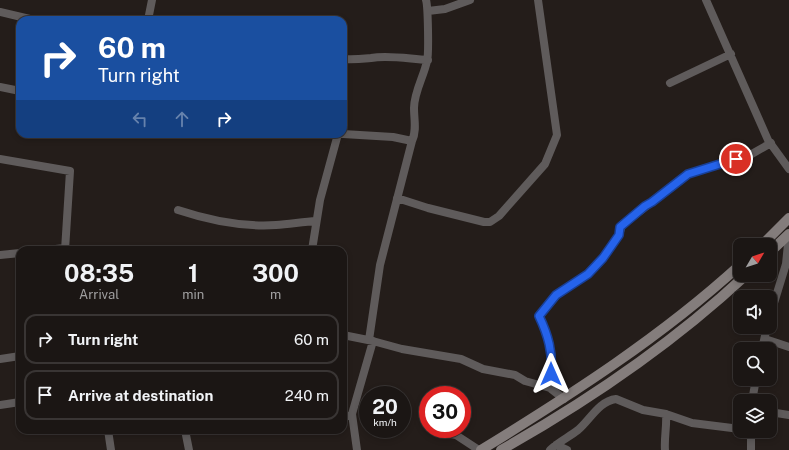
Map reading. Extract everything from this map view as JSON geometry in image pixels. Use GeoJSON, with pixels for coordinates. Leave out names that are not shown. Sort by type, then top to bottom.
{"type":"FeatureCollection","features":[{"type":"Feature","properties":{"kind":"main road"},"geometry":{"type":"LineString","coordinates":[[769,238],[789,218]]}},
{"type":"Feature","properties":{"kind":"main road"},"geometry":{"type":"LineString","coordinates":[[777,245],[789,234]]}},
{"type":"Feature","properties":{"kind":"main road"},"geometry":{"type":"LineString","coordinates":[[480,450],[564,399],[630,354],[702,300],[733,271]]}},
{"type":"Feature","properties":{"kind":"main road"},"geometry":{"type":"LineString","coordinates":[[501,450],[565,414],[654,352],[721,298],[738,282]]}},
{"type":"Feature","properties":{"kind":"street"},"geometry":{"type":"LineString","coordinates":[[149,16],[152,0]]}},
{"type":"Feature","properties":{"kind":"street"},"geometry":{"type":"LineString","coordinates":[[373,341],[369,340],[380,265],[415,134],[414,107],[428,60],[426,20],[428,11],[426,0]]}},
{"type":"Feature","properties":{"kind":"street"},"geometry":{"type":"LineString","coordinates":[[428,11],[445,9],[470,0]]}},
{"type":"Feature","properties":{"kind":"street"},"geometry":{"type":"LineString","coordinates":[[397,198],[428,208],[484,222],[490,222],[498,216],[545,164],[557,135],[538,0]]}},
{"type":"Feature","properties":{"kind":"street"},"geometry":{"type":"LineString","coordinates":[[706,0],[771,143],[789,169]]}},
{"type":"Feature","properties":{"kind":"street"},"geometry":{"type":"LineString","coordinates":[[0,12],[17,16]]}},
{"type":"Feature","properties":{"kind":"street"},"geometry":{"type":"LineString","coordinates":[[670,82],[731,54]]}},
{"type":"Feature","properties":{"kind":"street"},"geometry":{"type":"LineString","coordinates":[[347,60],[357,61],[371,58],[390,58],[428,60]]}},
{"type":"Feature","properties":{"kind":"street"},"geometry":{"type":"LineString","coordinates":[[0,87],[16,90]]}},
{"type":"Feature","properties":{"kind":"street"},"geometry":{"type":"LineString","coordinates":[[347,134],[393,137],[412,141]]}},
{"type":"Feature","properties":{"kind":"street"},"geometry":{"type":"LineString","coordinates":[[313,246],[316,221],[337,138]]}},
{"type":"Feature","properties":{"kind":"street"},"geometry":{"type":"LineString","coordinates":[[550,388],[552,360],[549,337],[539,316],[556,295],[588,274],[603,258],[619,235],[622,225],[688,174],[750,155],[771,143]]}},
{"type":"Feature","properties":{"kind":"street"},"geometry":{"type":"LineString","coordinates":[[0,159],[70,171],[65,246]]}},
{"type":"Feature","properties":{"kind":"street"},"geometry":{"type":"LineString","coordinates":[[178,210],[195,216],[261,225],[316,221]]}},
{"type":"Feature","properties":{"kind":"street"},"geometry":{"type":"LineString","coordinates":[[777,295],[787,264],[789,234]]}},
{"type":"Feature","properties":{"kind":"street"},"geometry":{"type":"LineString","coordinates":[[0,256],[16,254]]}},
{"type":"Feature","properties":{"kind":"street"},"geometry":{"type":"LineString","coordinates":[[764,342],[766,334]]}},
{"type":"Feature","properties":{"kind":"street"},"geometry":{"type":"LineString","coordinates":[[347,335],[461,359],[483,369],[515,375],[525,381],[550,388],[564,399]]}},
{"type":"Feature","properties":{"kind":"street"},"geometry":{"type":"LineString","coordinates":[[765,339],[789,347]]}},
{"type":"Feature","properties":{"kind":"street"},"geometry":{"type":"LineString","coordinates":[[357,450],[352,414],[373,341]]}},
{"type":"Feature","properties":{"kind":"street"},"geometry":{"type":"LineString","coordinates":[[0,359],[16,357]]}},
{"type":"Feature","properties":{"kind":"street"},"geometry":{"type":"LineString","coordinates":[[553,447],[578,430],[602,405],[611,399],[616,399],[643,410],[666,414],[692,423],[733,428]]}},
{"type":"Feature","properties":{"kind":"street"},"geometry":{"type":"LineString","coordinates":[[0,405],[16,403]]}},
{"type":"Feature","properties":{"kind":"street"},"geometry":{"type":"LineString","coordinates":[[777,413],[789,415]]}},
{"type":"Feature","properties":{"kind":"street"},"geometry":{"type":"LineString","coordinates":[[347,416],[352,414]]}},
{"type":"Feature","properties":{"kind":"street"},"geometry":{"type":"LineString","coordinates":[[665,450],[664,442],[667,428],[666,414]]}},
{"type":"Feature","properties":{"kind":"street"},"geometry":{"type":"LineString","coordinates":[[109,434],[111,450]]}},
{"type":"Feature","properties":{"kind":"street"},"geometry":{"type":"LineString","coordinates":[[186,434],[189,450]]}},
{"type":"Feature","properties":{"kind":"street"},"geometry":{"type":"LineString","coordinates":[[464,438],[480,450]]}},
{"type":"Feature","properties":{"kind":"street"},"geometry":{"type":"LineString","coordinates":[[751,438],[751,450]]}},
{"type":"Feature","properties":{"kind":"street"},"geometry":{"type":"LineString","coordinates":[[553,447],[567,450]]}},
{"type":"Feature","properties":{"kind":"route"},"geometry":{"type":"LineString","coordinates":[[551,374],[552,360],[549,337],[539,316],[556,295],[588,274],[608,253],[619,235],[620,227],[645,206],[672,188],[688,174],[736,159]]}}]}
